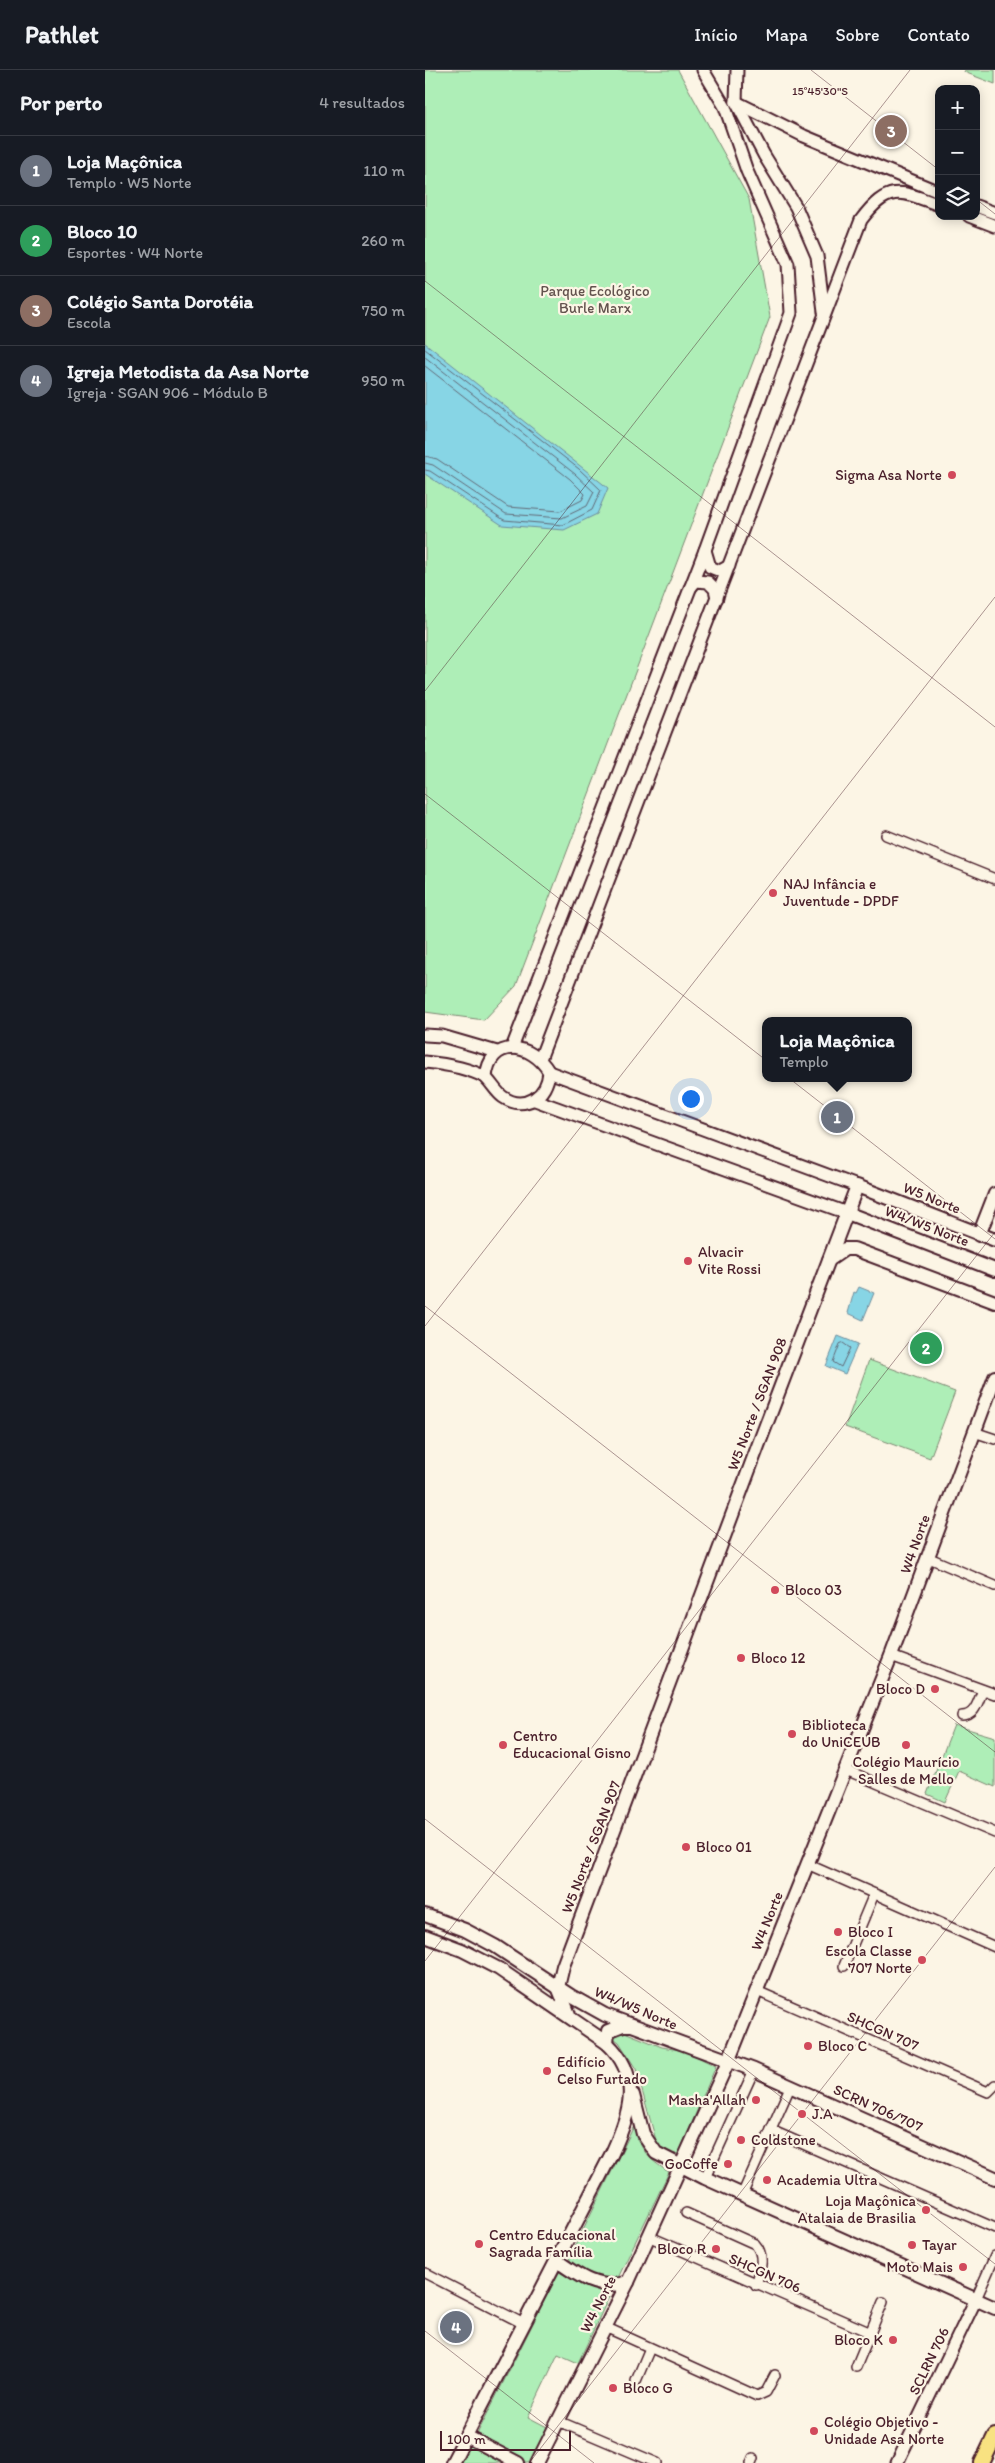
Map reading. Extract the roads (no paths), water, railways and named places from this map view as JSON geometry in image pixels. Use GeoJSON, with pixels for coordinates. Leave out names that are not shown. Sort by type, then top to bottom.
{"type":"FeatureCollection","features":[{"type":"Feature","properties":{"kind":"main road","name":"W5 Norte / SGAN 908"},"geometry":{"type":"LineString","coordinates":[[688,1634],[857,1186]]}},
{"type":"Feature","properties":{"kind":"main road","name":"W5 Norte"},"geometry":{"type":"LineString","coordinates":[[857,1186],[995,1240]]}},
{"type":"Feature","properties":{"kind":"main road"},"geometry":{"type":"LineString","coordinates":[[979,1235],[995,1194]]}},
{"type":"Feature","properties":{"kind":"main road","name":"W4/W5 Norte"},"geometry":{"type":"LineString","coordinates":[[847,1213],[995,1270]]}},
{"type":"Feature","properties":{"kind":"main road"},"geometry":{"type":"LineString","coordinates":[[829,1260],[845,1249],[854,1249],[995,1302]]}},
{"type":"Feature","properties":{"kind":"main road","name":"W4 Norte"},"geometry":{"type":"LineString","coordinates":[[537,2463],[628,2282],[728,2062],[891,1656],[995,1377]]}},
{"type":"Feature","properties":{"kind":"main road","name":"W5 Norte / SGAN 907"},"geometry":{"type":"LineString","coordinates":[[559,1987],[563,1966],[688,1634]]}},
{"type":"Feature","properties":{"kind":"main road","name":"W4/W5 Norte"},"geometry":{"type":"LineString","coordinates":[[425,1915],[465,1930],[495,1946],[605,2015],[754,2070],[790,2087]]}},
{"type":"Feature","properties":{"kind":"main road"},"geometry":{"type":"LineString","coordinates":[[425,1936],[461,1950],[499,1969],[607,2043],[621,2059],[630,2082],[643,2134],[656,2153],[742,2195],[995,2308]]}},
{"type":"Feature","properties":{"kind":"main road"},"geometry":{"type":"LineString","coordinates":[[559,1987],[561,1999],[570,2017]]}},
{"type":"Feature","properties":{"kind":"main road"},"geometry":{"type":"LineString","coordinates":[[607,2043],[609,2031],[623,2025],[631,2025]]}},
{"type":"Feature","properties":{"kind":"main road"},"geometry":{"type":"LineString","coordinates":[[452,2463],[556,2260],[598,2184],[625,2122],[630,2082]]}},
{"type":"Feature","properties":{"kind":"main road","name":"SCRN 706/707"},"geometry":{"type":"LineString","coordinates":[[790,2087],[995,2178]]}},
{"type":"Feature","properties":{"kind":"main road"},"geometry":{"type":"LineString","coordinates":[[556,2260],[602,2286],[615,2287],[628,2282]]}},
{"type":"Feature","properties":{"kind":"main road"},"geometry":{"type":"LineString","coordinates":[[466,2436],[518,2463]]}},
{"type":"Feature","properties":{"kind":"main road"},"geometry":{"type":"LineString","coordinates":[[982,2463],[995,2436]]}},
{"type":"Feature","properties":{"kind":"street"},"geometry":{"type":"LineString","coordinates":[[512,1048],[705,550],[791,313],[788,264],[747,171],[725,108],[703,70]]}},
{"type":"Feature","properties":{"kind":"street"},"geometry":{"type":"LineString","coordinates":[[737,70],[736,102],[763,156],[796,207],[817,256],[824,315]]}},
{"type":"Feature","properties":{"kind":"street"},"geometry":{"type":"LineString","coordinates":[[736,102],[804,136],[935,190]]}},
{"type":"Feature","properties":{"kind":"street"},"geometry":{"type":"LineString","coordinates":[[540,1059],[861,220],[874,203],[893,193],[902,193],[935,204]]}},
{"type":"Feature","properties":{"kind":"street"},"geometry":{"type":"LineString","coordinates":[[980,207],[995,213]]}},
{"type":"Feature","properties":{"kind":"street"},"geometry":{"type":"LineString","coordinates":[[979,220],[995,226]]}},
{"type":"Feature","properties":{"kind":"street"},"geometry":{"type":"LineString","coordinates":[[705,550],[710,567],[720,570],[729,566]]}},
{"type":"Feature","properties":{"kind":"street"},"geometry":{"type":"LineString","coordinates":[[688,590],[697,581],[705,580],[715,589],[717,598]]}},
{"type":"Feature","properties":{"kind":"street"},"geometry":{"type":"LineString","coordinates":[[886,835],[995,879]]}},
{"type":"Feature","properties":{"kind":"street"},"geometry":{"type":"LineString","coordinates":[[425,1035],[442,1036],[497,1052],[512,1048],[527,1051],[540,1059],[549,1072],[857,1186]]}},
{"type":"Feature","properties":{"kind":"street"},"geometry":{"type":"LineString","coordinates":[[486,1078],[488,1062],[497,1052]]}},
{"type":"Feature","properties":{"kind":"street"},"geometry":{"type":"LineString","coordinates":[[425,1062],[458,1068],[486,1078],[491,1086],[508,1100],[523,1102],[535,1100],[847,1213]]}},
{"type":"Feature","properties":{"kind":"street"},"geometry":{"type":"LineString","coordinates":[[535,1100],[543,1091],[549,1072]]}},
{"type":"Feature","properties":{"kind":"street"},"geometry":{"type":"LineString","coordinates":[[973,1432],[995,1439]]}},
{"type":"Feature","properties":{"kind":"street"},"geometry":{"type":"LineString","coordinates":[[927,1557],[995,1585]]}},
{"type":"Feature","properties":{"kind":"street"},"geometry":{"type":"LineString","coordinates":[[891,1656],[995,1694]]}},
{"type":"Feature","properties":{"kind":"street"},"geometry":{"type":"LineString","coordinates":[[962,1716],[966,1716],[974,1711],[983,1690]]}},
{"type":"Feature","properties":{"kind":"street"},"geometry":{"type":"LineString","coordinates":[[846,1770],[995,1833]]}},
{"type":"Feature","properties":{"kind":"street"},"geometry":{"type":"LineString","coordinates":[[807,1864],[995,1947]]}},
{"type":"Feature","properties":{"kind":"street"},"geometry":{"type":"LineString","coordinates":[[844,1966],[874,1894]]}},
{"type":"Feature","properties":{"kind":"street","name":"SHCGN 707"},"geometry":{"type":"LineString","coordinates":[[757,1991],[988,2092],[995,2085]]}},
{"type":"Feature","properties":{"kind":"street"},"geometry":{"type":"LineString","coordinates":[[705,2178],[754,2070]]}},
{"type":"Feature","properties":{"kind":"street"},"geometry":{"type":"LineString","coordinates":[[742,2195],[790,2087]]}},
{"type":"Feature","properties":{"kind":"street"},"geometry":{"type":"LineString","coordinates":[[771,2130],[995,2228]]}},
{"type":"Feature","properties":{"kind":"street"},"geometry":{"type":"LineString","coordinates":[[686,2213],[750,2241],[759,2248],[762,2266],[756,2285]]}},
{"type":"Feature","properties":{"kind":"street","name":"SHCGN 706"},"geometry":{"type":"LineString","coordinates":[[648,2236],[756,2285],[871,2333]]}},
{"type":"Feature","properties":{"kind":"street"},"geometry":{"type":"LineString","coordinates":[[976,2300],[995,2256]]}},
{"type":"Feature","properties":{"kind":"street"},"geometry":{"type":"LineString","coordinates":[[425,2273],[524,2324]]}},
{"type":"Feature","properties":{"kind":"street","name":"SCLRN 706"},"geometry":{"type":"LineString","coordinates":[[897,2463],[976,2300]]}},
{"type":"Feature","properties":{"kind":"street"},"geometry":{"type":"LineString","coordinates":[[856,2367],[883,2302]]}},
{"type":"Feature","properties":{"kind":"street"},"geometry":{"type":"LineString","coordinates":[[605,2327],[757,2396],[766,2392],[775,2374]]}},
{"type":"Feature","properties":{"kind":"street"},"geometry":{"type":"LineString","coordinates":[[636,2381],[650,2348]]}},
{"type":"Feature","properties":{"kind":"street"},"geometry":{"type":"LineString","coordinates":[[558,2421],[657,2463]]}},
{"type":"Feature","properties":{"kind":"water"},"geometry":{"type":"Polygon","coordinates":[[[425,343],[608,488],[597,514],[564,530],[502,525],[425,474],[425,343]]]}},
{"type":"Feature","properties":{"kind":"water"},"geometry":{"type":"Polygon","coordinates":[[[859,1287],[874,1293],[863,1320],[848,1313],[854,1292],[856,1293],[859,1287]]]}},
{"type":"Feature","properties":{"kind":"water"},"geometry":{"type":"Polygon","coordinates":[[[838,1336],[858,1344],[845,1374],[826,1366],[838,1336]]]}},
{"type":"Feature","properties":{"kind":"place","name":"Colégio Santa Dorotéia"},"geometry":{"type":"Point","coordinates":[891,131]}},
{"type":"Feature","properties":{"kind":"place","name":"Sigma Asa Norte"},"geometry":{"type":"Point","coordinates":[952,475]}},
{"type":"Feature","properties":{"kind":"place","name":"NAJ Infância e Juventude - DPDF"},"geometry":{"type":"Point","coordinates":[773,893]}},
{"type":"Feature","properties":{"kind":"place","name":"Loja Maçônica"},"geometry":{"type":"Point","coordinates":[837,1117]}},
{"type":"Feature","properties":{"kind":"place","name":"Alvacir Vite Rossi"},"geometry":{"type":"Point","coordinates":[688,1261]}},
{"type":"Feature","properties":{"kind":"place","name":"Bloco 10"},"geometry":{"type":"Point","coordinates":[926,1348]}},
{"type":"Feature","properties":{"kind":"place","name":"Bloco 03"},"geometry":{"type":"Point","coordinates":[775,1590]}},
{"type":"Feature","properties":{"kind":"place","name":"Bloco 12"},"geometry":{"type":"Point","coordinates":[741,1658]}},
{"type":"Feature","properties":{"kind":"place","name":"Bloco D"},"geometry":{"type":"Point","coordinates":[935,1689]}},
{"type":"Feature","properties":{"kind":"place","name":"Biblioteca do UniCEUB"},"geometry":{"type":"Point","coordinates":[792,1734]}},
{"type":"Feature","properties":{"kind":"place","name":"Centro Educacional Gisno"},"geometry":{"type":"Point","coordinates":[503,1745]}},
{"type":"Feature","properties":{"kind":"place","name":"Colégio Maurício Salles de Mello"},"geometry":{"type":"Point","coordinates":[906,1745]}},
{"type":"Feature","properties":{"kind":"place","name":"Bloco 01"},"geometry":{"type":"Point","coordinates":[686,1847]}},
{"type":"Feature","properties":{"kind":"place","name":"Bloco I"},"geometry":{"type":"Point","coordinates":[838,1932]}},
{"type":"Feature","properties":{"kind":"place","name":"Escola Classe 707 Norte"},"geometry":{"type":"Point","coordinates":[922,1960]}},
{"type":"Feature","properties":{"kind":"place","name":"Bloco C"},"geometry":{"type":"Point","coordinates":[808,2046]}},
{"type":"Feature","properties":{"kind":"place","name":"Edifício Celso Furtado"},"geometry":{"type":"Point","coordinates":[547,2071]}},
{"type":"Feature","properties":{"kind":"place","name":"Masha'Allah"},"geometry":{"type":"Point","coordinates":[756,2100]}},
{"type":"Feature","properties":{"kind":"place","name":"J.A"},"geometry":{"type":"Point","coordinates":[802,2114]}},
{"type":"Feature","properties":{"kind":"place","name":"Coldstone"},"geometry":{"type":"Point","coordinates":[741,2140]}},
{"type":"Feature","properties":{"kind":"place","name":"GoCoffe"},"geometry":{"type":"Point","coordinates":[728,2164]}},
{"type":"Feature","properties":{"kind":"place","name":"Academia Ultra"},"geometry":{"type":"Point","coordinates":[767,2180]}},
{"type":"Feature","properties":{"kind":"place","name":"Loja Maçônica Atalaia de Brasilia"},"geometry":{"type":"Point","coordinates":[926,2210]}},
{"type":"Feature","properties":{"kind":"place","name":"Centro Educacional Sagrada Família"},"geometry":{"type":"Point","coordinates":[479,2244]}},
{"type":"Feature","properties":{"kind":"place","name":"Tayar"},"geometry":{"type":"Point","coordinates":[912,2245]}},
{"type":"Feature","properties":{"kind":"place","name":"Bloco R"},"geometry":{"type":"Point","coordinates":[716,2249]}},
{"type":"Feature","properties":{"kind":"place","name":"Moto Mais"},"geometry":{"type":"Point","coordinates":[963,2267]}},
{"type":"Feature","properties":{"kind":"place","name":"Igreja Metodista da Asa Norte"},"geometry":{"type":"Point","coordinates":[456,2327]}},
{"type":"Feature","properties":{"kind":"place","name":"Bloco K"},"geometry":{"type":"Point","coordinates":[893,2340]}},
{"type":"Feature","properties":{"kind":"place","name":"Bloco G"},"geometry":{"type":"Point","coordinates":[613,2388]}},
{"type":"Feature","properties":{"kind":"place","name":"Colégio Objetivo - Unidade Asa Norte"},"geometry":{"type":"Point","coordinates":[814,2431]}},
{"type":"Feature","properties":{"kind":"park label","name":"Parque Ecológico Burle Marx"},"geometry":{"type":"Point","coordinates":[595,300]}}]}
